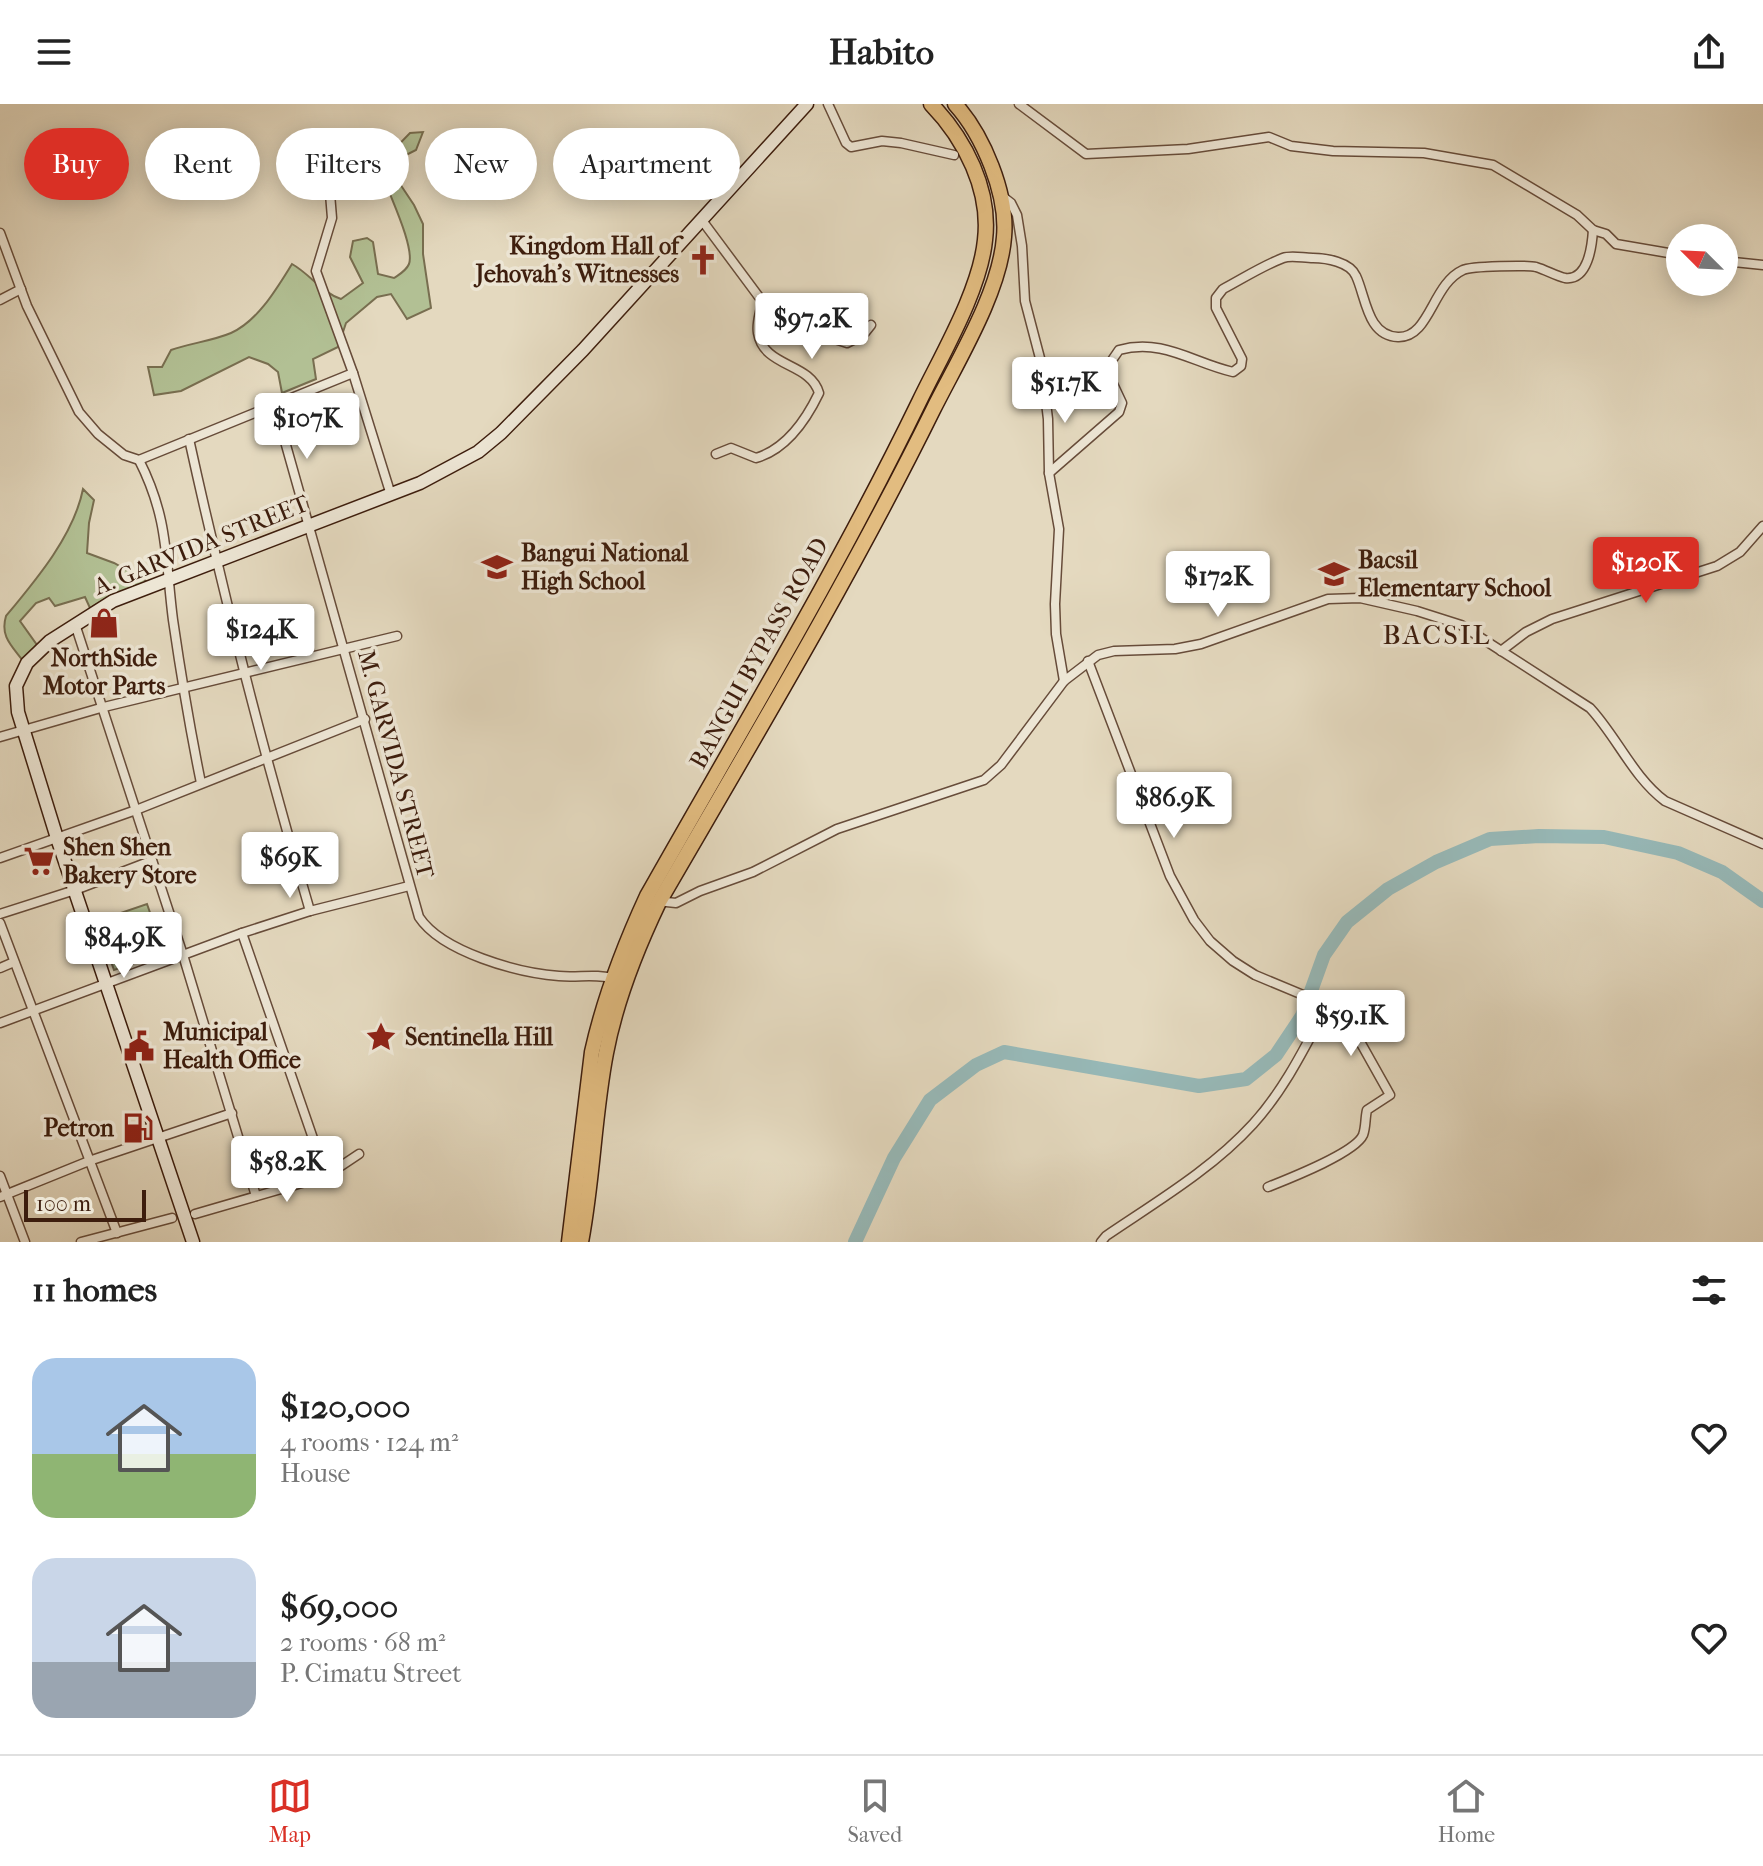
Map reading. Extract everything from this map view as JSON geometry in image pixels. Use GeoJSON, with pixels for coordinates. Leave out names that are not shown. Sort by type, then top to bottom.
{"type":"FeatureCollection","features":[{"type":"Feature","properties":{"kind":"highway","name":"BANGUI BYPASS ROAD"},"geometry":{"type":"LineString","coordinates":[[569,1242],[586,1086],[598,1022],[619,981],[653,899],[877,489],[975,282],[986,237],[981,194],[964,145],[953,127],[931,104]]}},
{"type":"Feature","properties":{"kind":"highway","name":"BANGUI BYPASS ROAD"},"geometry":{"type":"LineString","coordinates":[[653,899],[862,548],[966,344],[1001,262],[1004,235],[999,194],[979,137],[955,104]]}},
{"type":"Feature","properties":{"kind":"highway","name":"BANGUI BYPASS ROAD"},"geometry":{"type":"LineString","coordinates":[[581,1242],[605,1055],[619,981]]}},
{"type":"Feature","properties":{"kind":"main road","name":"A. GARVIDA STREET"},"geometry":{"type":"LineString","coordinates":[[193,1241],[23,730],[15,694],[22,670],[42,648],[74,623],[113,601],[391,495],[439,475],[478,452],[583,350],[807,104]]}},
{"type":"Feature","properties":{"kind":"street"},"geometry":{"type":"LineString","coordinates":[[828,104],[846,143],[851,147],[882,141],[954,155]]}},
{"type":"Feature","properties":{"kind":"street"},"geometry":{"type":"LineString","coordinates":[[1019,104],[1086,154],[1188,149],[1269,137],[1291,146],[1333,151],[1424,153],[1493,165],[1577,215],[1593,230],[1606,234],[1619,245],[1666,253]]}},
{"type":"Feature","properties":{"kind":"street"},"geometry":{"type":"LineString","coordinates":[[999,194],[1014,208],[1019,229],[1025,301],[1041,362],[1048,419],[1049,473],[1059,529],[1055,604],[1056,634],[1064,681]]}},
{"type":"Feature","properties":{"kind":"street"},"geometry":{"type":"LineString","coordinates":[[331,200],[332,218],[316,271],[353,373],[391,495]]}},
{"type":"Feature","properties":{"kind":"street"},"geometry":{"type":"LineString","coordinates":[[701,219],[762,301],[791,320],[847,343],[863,335],[871,325]]}},
{"type":"Feature","properties":{"kind":"street"},"geometry":{"type":"LineString","coordinates":[[1049,473],[1119,412],[1122,403],[1106,369],[1119,350],[1133,346],[1182,353],[1233,372],[1241,366],[1242,359],[1216,308],[1216,298],[1223,289],[1286,256],[1323,258],[1348,267],[1356,275],[1366,310],[1380,330],[1391,336],[1403,337],[1414,334],[1428,316],[1440,289],[1464,269],[1523,266],[1568,278],[1578,274],[1589,257],[1593,230]]}},
{"type":"Feature","properties":{"kind":"street"},"geometry":{"type":"LineString","coordinates":[[0,233],[21,289],[79,412],[98,434],[124,455],[139,460],[353,373]]}},
{"type":"Feature","properties":{"kind":"street"},"geometry":{"type":"LineString","coordinates":[[1738,262],[1763,265]]}},
{"type":"Feature","properties":{"kind":"street"},"geometry":{"type":"LineString","coordinates":[[0,300],[21,289]]}},
{"type":"Feature","properties":{"kind":"street"},"geometry":{"type":"LineString","coordinates":[[716,454],[731,448],[756,458],[774,449],[803,423],[819,393],[814,383],[802,373],[773,359],[763,347],[758,332],[762,301]]}},
{"type":"Feature","properties":{"kind":"street","name":"M. GARVIDA STREET"},"geometry":{"type":"LineString","coordinates":[[275,406],[365,719],[413,903],[425,926],[459,948],[540,974],[619,981]]}},
{"type":"Feature","properties":{"kind":"street"},"geometry":{"type":"LineString","coordinates":[[189,439],[215,560],[265,758],[310,911]]}},
{"type":"Feature","properties":{"kind":"street"},"geometry":{"type":"LineString","coordinates":[[139,460],[158,502],[168,555],[168,579],[182,687],[201,783]]}},
{"type":"Feature","properties":{"kind":"street"},"geometry":{"type":"LineString","coordinates":[[1501,651],[1526,632],[1552,619],[1730,560],[1763,526]]}},
{"type":"Feature","properties":{"kind":"street"},"geometry":{"type":"LineString","coordinates":[[653,899],[676,903],[713,885],[753,872],[837,829],[984,780],[1001,765],[1064,681],[1088,661],[1114,651],[1175,649],[1201,644],[1298,608],[1343,597],[1377,602],[1469,629],[1590,708],[1653,791],[1665,801],[1763,844]]}},
{"type":"Feature","properties":{"kind":"street"},"geometry":{"type":"LineString","coordinates":[[74,623],[183,955],[256,1196]]}},
{"type":"Feature","properties":{"kind":"street"},"geometry":{"type":"LineString","coordinates":[[0,737],[182,687],[397,636]]}},
{"type":"Feature","properties":{"kind":"street"},"geometry":{"type":"LineString","coordinates":[[1088,661],[1170,876],[1194,920],[1210,941],[1255,975],[1339,1010],[1349,1022],[1390,1095],[1367,1110],[1364,1133],[1350,1148],[1268,1187]]}},
{"type":"Feature","properties":{"kind":"street"},"geometry":{"type":"LineString","coordinates":[[0,858],[136,810],[365,719]]}},
{"type":"Feature","properties":{"kind":"street"},"geometry":{"type":"LineString","coordinates":[[0,914],[151,861]]}},
{"type":"Feature","properties":{"kind":"street"},"geometry":{"type":"LineString","coordinates":[[0,1023],[242,933],[310,911],[409,886]]}},
{"type":"Feature","properties":{"kind":"street"},"geometry":{"type":"LineString","coordinates":[[0,923],[117,1233]]}},
{"type":"Feature","properties":{"kind":"street"},"geometry":{"type":"LineString","coordinates":[[242,933],[326,1176]]}},
{"type":"Feature","properties":{"kind":"street"},"geometry":{"type":"LineString","coordinates":[[0,968],[14,962]]}},
{"type":"Feature","properties":{"kind":"street"},"geometry":{"type":"LineString","coordinates":[[1101,1242],[1217,1158],[1255,1122],[1297,1061],[1326,1003]]}},
{"type":"Feature","properties":{"kind":"street"},"geometry":{"type":"LineString","coordinates":[[3,1196],[89,1161],[232,1113]]}},
{"type":"Feature","properties":{"kind":"street"},"geometry":{"type":"LineString","coordinates":[[195,1214],[326,1176],[359,1154]]}},
{"type":"Feature","properties":{"kind":"street"},"geometry":{"type":"LineString","coordinates":[[0,1176],[3,1196],[25,1242]]}},
{"type":"Feature","properties":{"kind":"street"},"geometry":{"type":"LineString","coordinates":[[81,1242],[172,1218]]}},
{"type":"Feature","properties":{"kind":"green space"},"geometry":{"type":"Polygon","coordinates":[[[423,132],[416,150],[409,154],[409,134],[423,132]]]}},
{"type":"Feature","properties":{"kind":"green space"},"geometry":{"type":"Polygon","coordinates":[[[409,198],[423,224],[423,254],[431,308],[407,319],[391,294],[377,297],[346,323],[338,347],[313,359],[316,379],[282,393],[278,372],[268,364],[249,357],[181,391],[154,395],[148,367],[162,367],[171,350],[224,336],[241,328],[266,303],[292,264],[341,299],[363,283],[350,257],[353,241],[367,238],[373,242],[378,274],[394,278],[409,264],[404,229],[392,200],[409,200],[409,198]]]}},
{"type":"Feature","properties":{"kind":"green space"},"geometry":{"type":"Polygon","coordinates":[[[83,489],[94,500],[87,553],[114,563],[148,582],[112,595],[90,608],[85,597],[55,606],[49,598],[36,603],[20,621],[37,645],[23,661],[6,635],[6,616],[63,540],[83,489]]]}},
{"type":"Feature","properties":{"kind":"green space"},"geometry":{"type":"Polygon","coordinates":[[[147,904],[164,953],[114,970],[97,921],[147,904]]]}},
{"type":"Feature","properties":{"kind":"waterway"},"geometry":{"type":"LineString","coordinates":[[855,1242],[894,1158],[930,1100],[976,1065],[1004,1052],[1199,1086],[1246,1079],[1276,1055],[1302,1016],[1324,955],[1347,922],[1388,889],[1436,862],[1490,839],[1604,837],[1678,853],[1722,872],[1763,901]]}},
{"type":"Feature","properties":{"kind":"place","name":"Kingdom Hall of Jehovah's Witnesses"},"geometry":{"type":"Point","coordinates":[703,260]}},
{"type":"Feature","properties":{"kind":"place","name":"Bangui National High School"},"geometry":{"type":"Point","coordinates":[497,567]}},
{"type":"Feature","properties":{"kind":"place","name":"Bacsil Elementary School"},"geometry":{"type":"Point","coordinates":[1334,574]}},
{"type":"Feature","properties":{"kind":"place","name":"NorthSide Motor Parts"},"geometry":{"type":"Point","coordinates":[104,623]}},
{"type":"Feature","properties":{"kind":"place","name":"Shen Shen Bakery Store"},"geometry":{"type":"Point","coordinates":[39,861]}},
{"type":"Feature","properties":{"kind":"place","name":"Sentinella Hill"},"geometry":{"type":"Point","coordinates":[381,1037]}},
{"type":"Feature","properties":{"kind":"place","name":"Municipal Health Office"},"geometry":{"type":"Point","coordinates":[139,1046]}},
{"type":"Feature","properties":{"kind":"place","name":"Petron"},"geometry":{"type":"Point","coordinates":[138,1128]}},
{"type":"Feature","properties":{"kind":"district","name":"BACSIL"},"geometry":{"type":"Point","coordinates":[1437,634]}}]}
